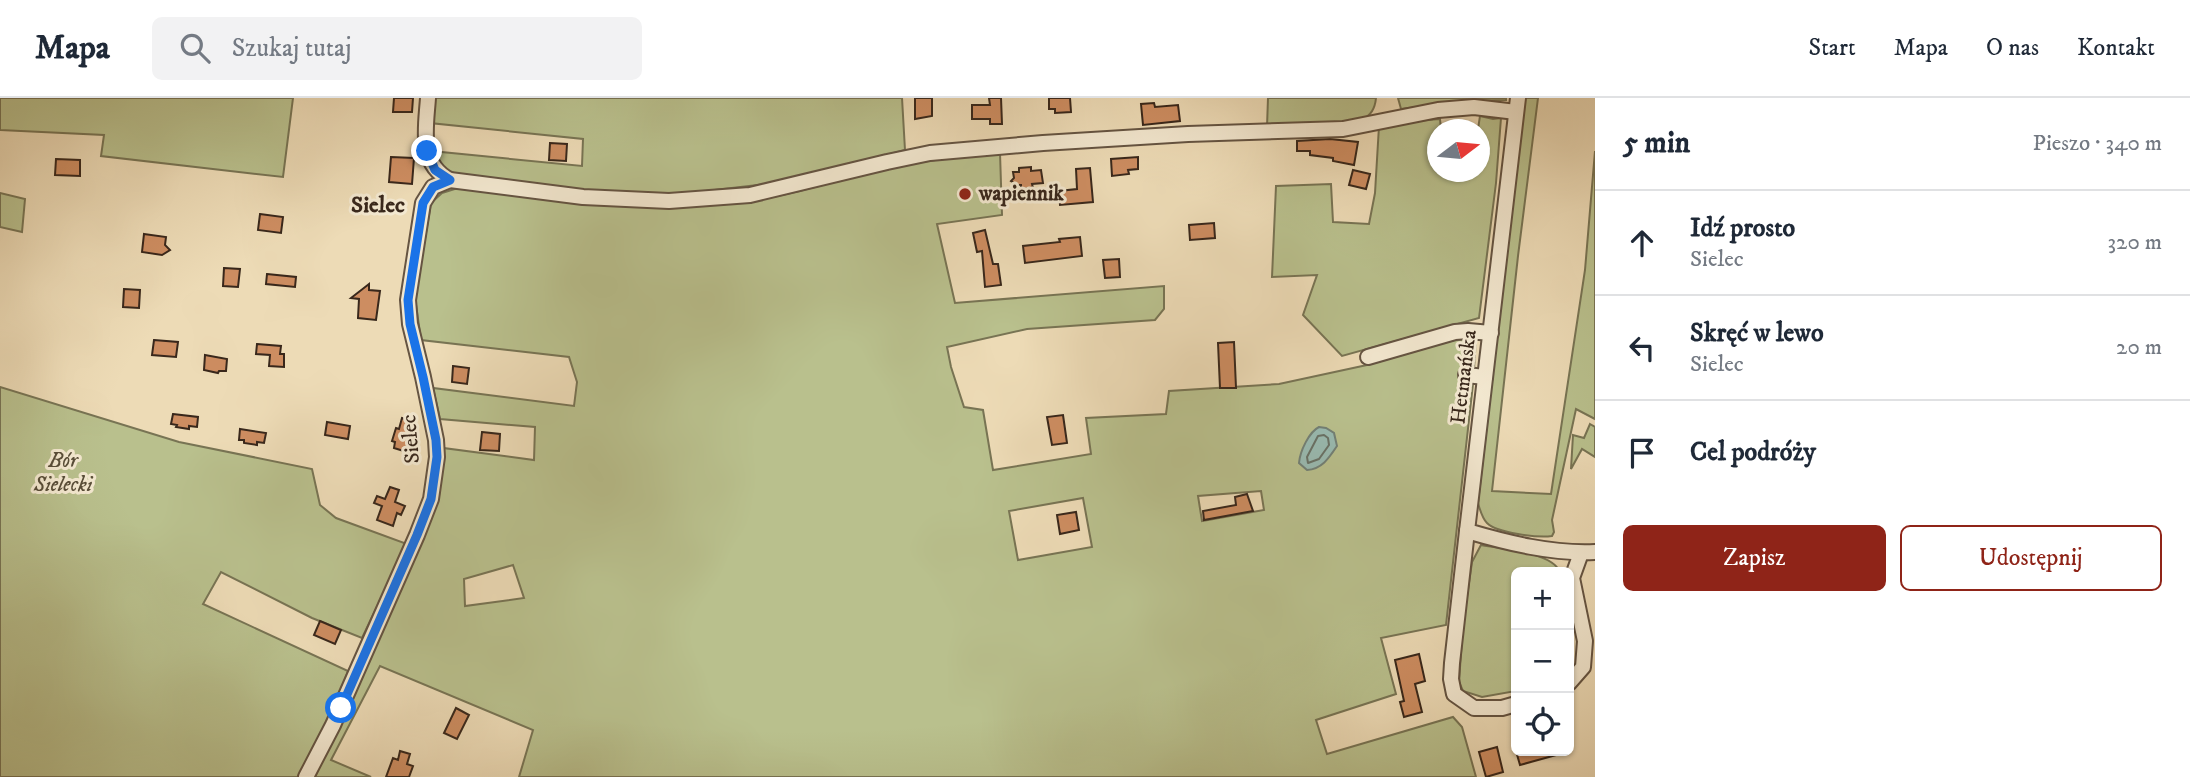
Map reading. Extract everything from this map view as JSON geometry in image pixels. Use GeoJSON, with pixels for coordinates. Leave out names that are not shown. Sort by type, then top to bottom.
{"type":"FeatureCollection","features":[{"type":"Feature","properties":{"kind":"street"},"geometry":{"type":"LineString","coordinates":[[428,98],[427,151],[435,170],[450,180],[583,197],[669,201],[750,195],[930,153],[1188,134],[1343,129],[1415,114],[1517,105]]}},
{"type":"Feature","properties":{"kind":"street","name":"Hetmańska"},"geometry":{"type":"LineString","coordinates":[[1511,705],[1474,708],[1454,694],[1451,679],[1517,105]]}},
{"type":"Feature","properties":{"kind":"street","name":"Sielec"},"geometry":{"type":"LineString","coordinates":[[306,777],[333,725],[431,499],[437,457],[436,440],[410,324],[408,300],[423,203],[433,187],[450,180]]}},
{"type":"Feature","properties":{"kind":"street"},"geometry":{"type":"LineString","coordinates":[[1368,357],[1455,332],[1491,333]]}},
{"type":"Feature","properties":{"kind":"street"},"geometry":{"type":"LineString","coordinates":[[1466,375],[1485,377]]}},
{"type":"Feature","properties":{"kind":"street"},"geometry":{"type":"LineString","coordinates":[[1467,531],[1529,546],[1588,553]]}},
{"type":"Feature","properties":{"kind":"street"},"geometry":{"type":"LineString","coordinates":[[1574,678],[1583,667],[1585,641],[1572,578],[1588,553]]}},
{"type":"Feature","properties":{"kind":"green space"},"geometry":{"type":"Polygon","coordinates":[[[0,98],[293,98],[283,177],[101,156],[104,135],[0,130],[0,98]]]}},
{"type":"Feature","properties":{"kind":"green space"},"geometry":{"type":"Polygon","coordinates":[[[432,98],[902,98],[905,150],[783,182],[680,194],[592,194],[457,176],[443,170],[431,151],[582,166],[583,139],[430,123],[432,98]]]}},
{"type":"Feature","properties":{"kind":"green space"},"geometry":{"type":"Polygon","coordinates":[[[1268,98],[1376,98],[1372,111],[1361,121],[1267,127],[1268,98]]]}},
{"type":"Feature","properties":{"kind":"green space"},"geometry":{"type":"Polygon","coordinates":[[[1398,98],[1506,100],[1464,101],[1401,109],[1398,98]]]}},
{"type":"Feature","properties":{"kind":"green space"},"geometry":{"type":"Polygon","coordinates":[[[1524,98],[1538,98],[1492,491],[1551,494],[1585,270],[1595,151],[1595,419],[1576,409],[1552,520],[1552,536],[1518,534],[1492,527],[1481,514],[1478,503],[1524,98]]]}},
{"type":"Feature","properties":{"kind":"green space"},"geometry":{"type":"Polygon","coordinates":[[[1480,116],[1501,118],[1496,183],[1479,318],[1342,356],[1303,315],[1317,275],[1272,277],[1276,186],[1331,184],[1333,222],[1369,224],[1375,193],[1379,126],[1427,120],[1427,182],[1490,182],[1490,119],[1480,119],[1480,116]]]}},
{"type":"Feature","properties":{"kind":"green space"},"geometry":{"type":"Polygon","coordinates":[[[1000,153],[1002,215],[937,224],[955,303],[1164,286],[1164,309],[1155,320],[1027,329],[947,347],[964,407],[983,410],[993,470],[1091,454],[1086,418],[1166,414],[1169,391],[1279,384],[1367,365],[1454,340],[1476,338],[1446,625],[1381,638],[1396,694],[1316,720],[1327,754],[1453,717],[1462,727],[1476,777],[519,777],[533,730],[380,666],[331,760],[371,777],[315,777],[430,521],[439,496],[443,448],[534,460],[535,427],[440,419],[433,388],[574,406],[577,382],[569,357],[421,340],[415,298],[431,203],[442,193],[461,187],[602,204],[708,206],[777,196],[894,167],[1000,153]],[[1261,491],[1198,496],[1202,521],[1264,510],[1261,491]],[[1083,498],[1009,511],[1018,560],[1092,547],[1083,498]],[[513,565],[464,579],[465,606],[524,598],[513,565]]]}},
{"type":"Feature","properties":{"kind":"green space"},"geometry":{"type":"Polygon","coordinates":[[[0,193],[25,199],[22,232],[0,227],[0,193]]]}},
{"type":"Feature","properties":{"kind":"green space","name":"Bór Sielecki"},"geometry":{"type":"Polygon","coordinates":[[[0,387],[179,442],[312,469],[320,505],[336,518],[407,544],[362,638],[312,618],[221,572],[203,604],[348,671],[323,736],[299,777],[0,777],[0,387]]]}},
{"type":"Feature","properties":{"kind":"green space"},"geometry":{"type":"Polygon","coordinates":[[[1590,424],[1595,427],[1595,457],[1582,449],[1571,469],[1573,435],[1584,438],[1590,424]]]}},
{"type":"Feature","properties":{"kind":"green space"},"geometry":{"type":"Polygon","coordinates":[[[1481,545],[1537,556],[1556,567],[1511,567],[1511,692],[1482,697],[1463,691],[1459,682],[1463,624],[1472,562],[1481,545]]]}},
{"type":"Feature","properties":{"kind":"water"},"geometry":{"type":"Polygon","coordinates":[[[1319,427],[1334,433],[1337,446],[1321,465],[1307,470],[1299,463],[1301,453],[1309,437],[1319,427]]]}},
{"type":"Feature","properties":{"kind":"building"},"geometry":{"type":"Polygon","coordinates":[[[394,98],[413,98],[412,112],[393,112],[394,98]]]}},
{"type":"Feature","properties":{"kind":"building"},"geometry":{"type":"Polygon","coordinates":[[[915,98],[932,98],[932,116],[915,119],[915,98]]]}},
{"type":"Feature","properties":{"kind":"building"},"geometry":{"type":"Polygon","coordinates":[[[989,98],[1001,98],[1002,124],[990,124],[990,119],[972,119],[972,105],[990,105],[989,98]]]}},
{"type":"Feature","properties":{"kind":"building"},"geometry":{"type":"Polygon","coordinates":[[[1049,98],[1070,98],[1071,112],[1055,113],[1055,109],[1049,109],[1049,98]]]}},
{"type":"Feature","properties":{"kind":"building"},"geometry":{"type":"Polygon","coordinates":[[[1154,103],[1155,107],[1178,105],[1180,121],[1143,125],[1141,104],[1154,103]]]}},
{"type":"Feature","properties":{"kind":"building"},"geometry":{"type":"Polygon","coordinates":[[[1330,139],[1358,142],[1354,165],[1333,161],[1333,158],[1310,155],[1310,151],[1297,151],[1297,141],[1330,139]]]}},
{"type":"Feature","properties":{"kind":"building"},"geometry":{"type":"Polygon","coordinates":[[[550,143],[567,144],[566,161],[549,160],[550,143]]]}},
{"type":"Feature","properties":{"kind":"building"},"geometry":{"type":"Polygon","coordinates":[[[391,157],[414,158],[412,184],[389,182],[391,157]]]}},
{"type":"Feature","properties":{"kind":"building"},"geometry":{"type":"Polygon","coordinates":[[[1138,157],[1138,169],[1128,170],[1129,174],[1112,176],[1111,159],[1138,157]]]}},
{"type":"Feature","properties":{"kind":"building"},"geometry":{"type":"Polygon","coordinates":[[[56,159],[80,160],[80,176],[55,175],[56,159]]]}},
{"type":"Feature","properties":{"kind":"building"},"geometry":{"type":"Polygon","coordinates":[[[1031,167],[1031,171],[1041,170],[1043,183],[1032,184],[1033,188],[1021,189],[1021,185],[1011,181],[1014,178],[1013,172],[1019,172],[1019,168],[1031,167]]]}},
{"type":"Feature","properties":{"kind":"building"},"geometry":{"type":"Polygon","coordinates":[[[1090,168],[1093,202],[1060,205],[1059,191],[1077,189],[1076,169],[1090,168]]]}},
{"type":"Feature","properties":{"kind":"building"},"geometry":{"type":"Polygon","coordinates":[[[1353,170],[1370,174],[1366,189],[1349,185],[1353,170]]]}},
{"type":"Feature","properties":{"kind":"building"},"geometry":{"type":"Polygon","coordinates":[[[260,214],[283,217],[281,233],[258,230],[260,214]]]}},
{"type":"Feature","properties":{"kind":"building"},"geometry":{"type":"Polygon","coordinates":[[[1214,223],[1215,238],[1190,240],[1189,225],[1214,223]]]}},
{"type":"Feature","properties":{"kind":"building"},"geometry":{"type":"Polygon","coordinates":[[[985,230],[993,264],[998,264],[1001,285],[985,287],[982,251],[977,252],[973,233],[985,230]]]}},
{"type":"Feature","properties":{"kind":"building"},"geometry":{"type":"Polygon","coordinates":[[[144,234],[166,237],[165,245],[170,250],[162,255],[142,252],[144,234]]]}},
{"type":"Feature","properties":{"kind":"building"},"geometry":{"type":"Polygon","coordinates":[[[1080,237],[1082,256],[1025,263],[1023,246],[1080,237]]]}},
{"type":"Feature","properties":{"kind":"building"},"geometry":{"type":"Polygon","coordinates":[[[1119,259],[1120,277],[1105,278],[1103,260],[1119,259]]]}},
{"type":"Feature","properties":{"kind":"building"},"geometry":{"type":"Polygon","coordinates":[[[224,268],[240,269],[238,287],[223,286],[224,268]]]}},
{"type":"Feature","properties":{"kind":"building"},"geometry":{"type":"Polygon","coordinates":[[[267,274],[296,277],[295,287],[266,284],[267,274]]]}},
{"type":"Feature","properties":{"kind":"building"},"geometry":{"type":"Polygon","coordinates":[[[369,284],[369,290],[380,291],[376,320],[358,318],[359,299],[351,298],[369,284]]]}},
{"type":"Feature","properties":{"kind":"building"},"geometry":{"type":"Polygon","coordinates":[[[124,289],[140,290],[139,308],[123,307],[124,289]]]}},
{"type":"Feature","properties":{"kind":"building"},"geometry":{"type":"Polygon","coordinates":[[[154,340],[178,342],[176,357],[152,355],[154,340]]]}},
{"type":"Feature","properties":{"kind":"building"},"geometry":{"type":"Polygon","coordinates":[[[1234,342],[1236,388],[1220,388],[1218,343],[1234,342]]]}},
{"type":"Feature","properties":{"kind":"building"},"geometry":{"type":"Polygon","coordinates":[[[257,344],[281,346],[280,354],[284,354],[284,367],[269,366],[270,355],[256,354],[257,344]]]}},
{"type":"Feature","properties":{"kind":"building"},"geometry":{"type":"Polygon","coordinates":[[[205,355],[227,359],[226,371],[218,373],[204,370],[205,355]]]}},
{"type":"Feature","properties":{"kind":"building"},"geometry":{"type":"Polygon","coordinates":[[[453,366],[469,368],[467,384],[452,382],[453,366]]]}},
{"type":"Feature","properties":{"kind":"building"},"geometry":{"type":"Polygon","coordinates":[[[173,414],[198,417],[197,427],[176,427],[177,425],[171,424],[173,414]]]}},
{"type":"Feature","properties":{"kind":"building"},"geometry":{"type":"Polygon","coordinates":[[[1063,415],[1067,443],[1052,445],[1047,417],[1063,415]]]}},
{"type":"Feature","properties":{"kind":"building"},"geometry":{"type":"Polygon","coordinates":[[[402,418],[415,422],[410,438],[414,439],[410,453],[394,448],[395,442],[392,441],[402,418]]]}},
{"type":"Feature","properties":{"kind":"building"},"geometry":{"type":"Polygon","coordinates":[[[327,422],[350,426],[348,439],[325,435],[327,422]]]}},
{"type":"Feature","properties":{"kind":"building"},"geometry":{"type":"Polygon","coordinates":[[[240,429],[266,433],[264,443],[244,443],[244,440],[239,440],[240,429]]]}},
{"type":"Feature","properties":{"kind":"building"},"geometry":{"type":"Polygon","coordinates":[[[482,432],[500,434],[499,451],[480,450],[482,432]]]}},
{"type":"Feature","properties":{"kind":"building"},"geometry":{"type":"Polygon","coordinates":[[[390,487],[399,490],[395,502],[405,506],[401,515],[397,513],[393,526],[377,520],[382,506],[374,503],[377,496],[385,499],[390,487]]]}},
{"type":"Feature","properties":{"kind":"building"},"geometry":{"type":"Polygon","coordinates":[[[1247,494],[1253,511],[1204,520],[1203,511],[1236,505],[1235,497],[1247,494]]]}},
{"type":"Feature","properties":{"kind":"building"},"geometry":{"type":"Polygon","coordinates":[[[1076,512],[1079,530],[1060,534],[1057,515],[1076,512]]]}},
{"type":"Feature","properties":{"kind":"building"},"geometry":{"type":"Polygon","coordinates":[[[320,621],[341,630],[335,644],[314,635],[320,621]]]}},
{"type":"Feature","properties":{"kind":"building"},"geometry":{"type":"Polygon","coordinates":[[[1419,654],[1425,681],[1415,684],[1422,712],[1404,717],[1400,702],[1404,701],[1395,660],[1419,654]]]}},
{"type":"Feature","properties":{"kind":"building"},"geometry":{"type":"Polygon","coordinates":[[[456,708],[469,715],[457,739],[444,733],[456,708]]]}},
{"type":"Feature","properties":{"kind":"building"},"geometry":{"type":"Polygon","coordinates":[[[1497,747],[1503,772],[1486,777],[1479,752],[1497,747]]]}},
{"type":"Feature","properties":{"kind":"building"},"geometry":{"type":"Polygon","coordinates":[[[400,751],[410,754],[407,764],[413,766],[409,777],[386,777],[393,758],[398,760],[400,751]]]}},
{"type":"Feature","properties":{"kind":"building"},"geometry":{"type":"Polygon","coordinates":[[[1517,756],[1553,756],[1520,765],[1517,756]]]}},
{"type":"Feature","properties":{"kind":"place","name":"wapiennik"},"geometry":{"type":"Point","coordinates":[965,194]}},
{"type":"Feature","properties":{"kind":"district","name":"Sielec"},"geometry":{"type":"Point","coordinates":[378,205]}},
{"type":"Feature","properties":{"kind":"route"},"geometry":{"type":"LineString","coordinates":[[341,708],[431,499],[437,457],[436,440],[414,348],[408,300],[423,203],[433,187],[450,180],[435,170],[427,151]]}}]}
